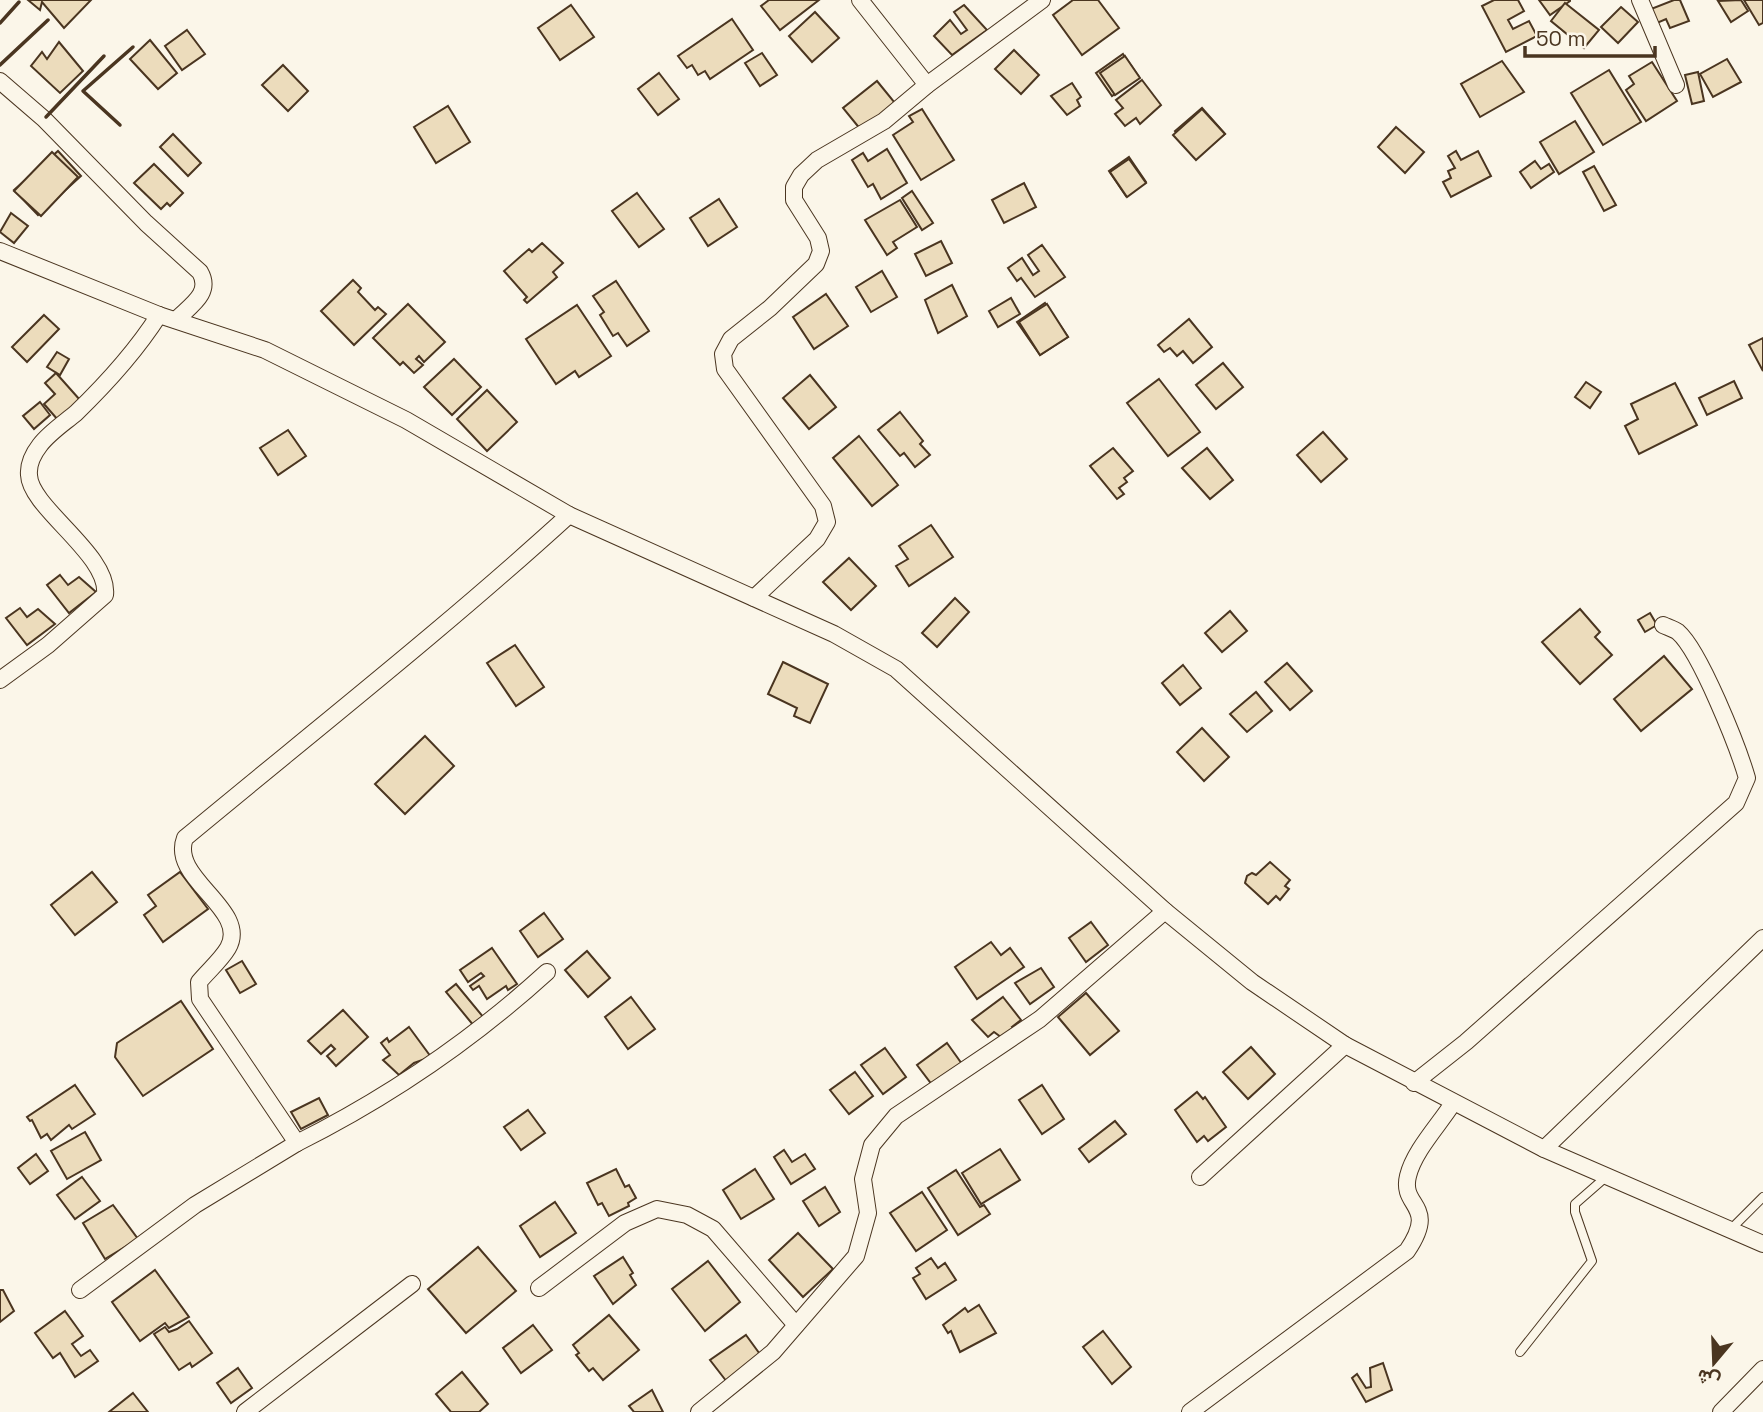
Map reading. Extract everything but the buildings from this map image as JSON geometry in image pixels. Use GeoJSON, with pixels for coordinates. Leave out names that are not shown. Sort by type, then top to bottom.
{"type":"FeatureCollection","features":[{"type":"Feature","properties":{"kind":"street"},"geometry":{"type":"LineString","coordinates":[[860,0],[927,85]]}},
{"type":"Feature","properties":{"kind":"street"},"geometry":{"type":"LineString","coordinates":[[754,598],[817,539],[827,522],[823,506],[725,369],[723,354],[731,339],[770,308],[816,264],[821,251],[818,238],[794,200],[794,187],[801,175],[817,160],[884,121],[927,85],[1042,0]]}},
{"type":"Feature","properties":{"kind":"street"},"geometry":{"type":"LineString","coordinates":[[1640,0],[1676,85]]}},
{"type":"Feature","properties":{"kind":"street"},"geometry":{"type":"LineString","coordinates":[[0,81],[44,119],[146,223],[200,272],[206,282],[205,290],[176,320]]}},
{"type":"Feature","properties":{"kind":"street"},"geometry":{"type":"LineString","coordinates":[[0,251],[159,315],[265,350],[406,420],[569,515],[834,634],[896,669],[1165,911],[1252,982],[1345,1045],[1544,1149],[1763,1244]]}},
{"type":"Feature","properties":{"kind":"street"},"geometry":{"type":"LineString","coordinates":[[0,680],[48,645],[105,595],[106,585],[81,545],[32,488],[29,475],[31,459],[41,443],[77,412],[139,347],[159,315]]}},
{"type":"Feature","properties":{"kind":"street"},"geometry":{"type":"LineString","coordinates":[[297,1143],[200,999],[200,982],[229,947],[230,928],[225,914],[182,861],[181,848],[185,838],[432,638],[569,515]]}},
{"type":"Feature","properties":{"kind":"street"},"geometry":{"type":"LineString","coordinates":[[1414,1083],[1466,1042],[1736,803],[1747,778],[1739,753],[1692,652],[1678,632],[1663,625]]}},
{"type":"Feature","properties":{"kind":"street"},"geometry":{"type":"LineString","coordinates":[[699,1412],[764,1360],[856,1256],[868,1213],[863,1179],[872,1145],[896,1116],[1040,1019],[1165,911]]}},
{"type":"Feature","properties":{"kind":"street"},"geometry":{"type":"LineString","coordinates":[[1544,1149],[1763,938]]}},
{"type":"Feature","properties":{"kind":"street"},"geometry":{"type":"LineString","coordinates":[[80,1290],[194,1205],[297,1143],[394,1091],[509,1006],[547,972]]}},
{"type":"Feature","properties":{"kind":"street"},"geometry":{"type":"LineString","coordinates":[[1200,1177],[1345,1045]]}},
{"type":"Feature","properties":{"kind":"street"},"geometry":{"type":"LineString","coordinates":[[1190,1412],[1407,1251],[1420,1232],[1420,1214],[1408,1190],[1407,1178],[1413,1162],[1453,1103]]}},
{"type":"Feature","properties":{"kind":"street"},"geometry":{"type":"LineString","coordinates":[[539,1288],[625,1223],[657,1209],[687,1215],[713,1229],[796,1325]]}},
{"type":"Feature","properties":{"kind":"street"},"geometry":{"type":"LineString","coordinates":[[245,1412],[412,1284]]}},
{"type":"Feature","properties":{"kind":"street"},"geometry":{"type":"LineString","coordinates":[[1721,1412],[1763,1369]]}},
{"type":"Feature","properties":{"kind":"lane"},"geometry":{"type":"LineString","coordinates":[[1520,1352],[1592,1261],[1575,1212],[1576,1204],[1607,1176]]}},
{"type":"Feature","properties":{"kind":"lane"},"geometry":{"type":"LineString","coordinates":[[1731,1229],[1763,1197]]}},
{"type":"Feature","properties":{"kind":"wall"},"geometry":{"type":"LineString","coordinates":[[0,23],[19,2]]}},
{"type":"Feature","properties":{"kind":"wall"},"geometry":{"type":"LineString","coordinates":[[0,65],[48,20]]}},
{"type":"Feature","properties":{"kind":"wall"},"geometry":{"type":"LineString","coordinates":[[120,125],[83,91],[133,47]]}},
{"type":"Feature","properties":{"kind":"wall"},"geometry":{"type":"LineString","coordinates":[[46,117],[104,56]]}}]}
